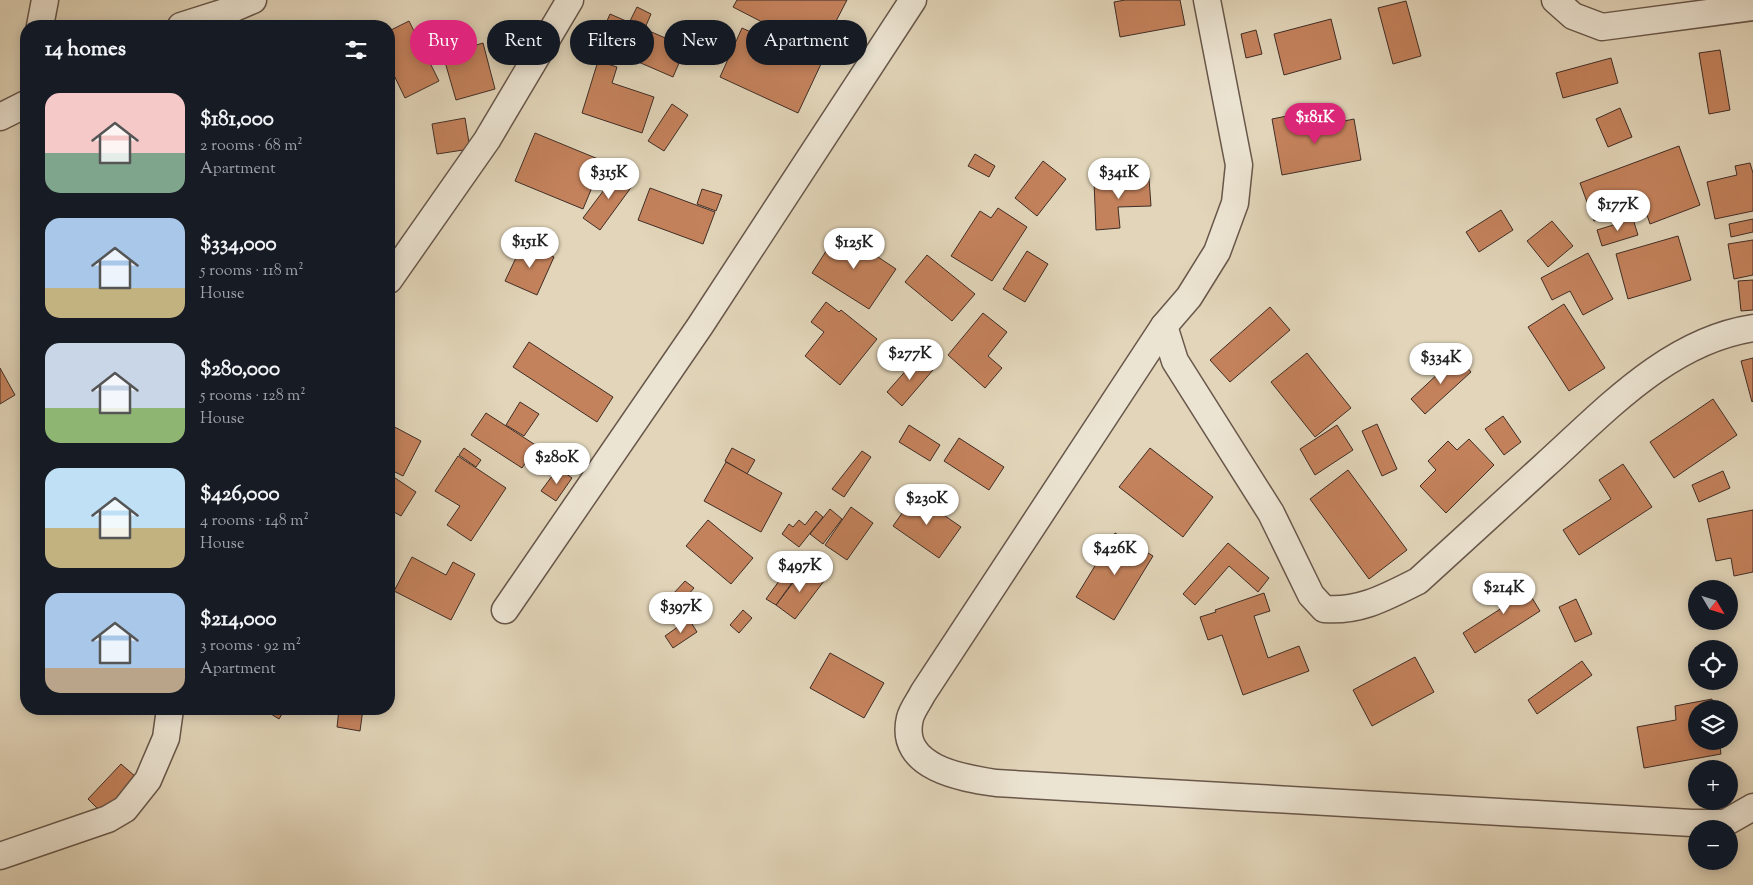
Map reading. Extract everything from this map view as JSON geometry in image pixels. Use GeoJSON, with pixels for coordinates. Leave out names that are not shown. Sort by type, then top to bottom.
{"type":"FeatureCollection","features":[{"type":"Feature","properties":{"kind":"street"},"geometry":{"type":"LineString","coordinates":[[41,20],[45,0]]}},
{"type":"Feature","properties":{"kind":"street"},"geometry":{"type":"LineString","coordinates":[[200,20],[253,0]]}},
{"type":"Feature","properties":{"kind":"street"},"geometry":{"type":"LineString","coordinates":[[395,272],[488,140],[570,0]]}},
{"type":"Feature","properties":{"kind":"street"},"geometry":{"type":"LineString","coordinates":[[504,610],[700,326],[913,0]]}},
{"type":"Feature","properties":{"kind":"street"},"geometry":{"type":"LineString","coordinates":[[1207,0],[1239,166],[1235,203],[1217,252],[1189,297],[1164,326],[923,693],[910,717],[909,737],[916,752],[936,769],[962,778],[996,783],[1692,823],[1725,823],[1753,806]]}},
{"type":"Feature","properties":{"kind":"street"},"geometry":{"type":"LineString","coordinates":[[1556,0],[1574,16],[1602,27],[1753,7]]}},
{"type":"Feature","properties":{"kind":"street"},"geometry":{"type":"LineString","coordinates":[[0,117],[20,107]]}},
{"type":"Feature","properties":{"kind":"street"},"geometry":{"type":"LineString","coordinates":[[1164,326],[1175,361],[1271,513],[1311,595],[1324,609],[1344,611],[1381,600],[1418,581],[1621,396],[1675,356],[1734,331],[1753,328]]}},
{"type":"Feature","properties":{"kind":"street"},"geometry":{"type":"LineString","coordinates":[[0,853],[108,819],[125,809],[148,780],[166,738],[169,715]]}},
{"type":"Feature","properties":{"kind":"building"},"geometry":{"type":"Polygon","coordinates":[[[737,0],[847,0],[837,20],[758,20],[733,7],[737,0]]]}},
{"type":"Feature","properties":{"kind":"building"},"geometry":{"type":"Polygon","coordinates":[[[1125,0],[1180,0],[1185,25],[1120,37],[1114,2],[1125,0]]]}},
{"type":"Feature","properties":{"kind":"building"},"geometry":{"type":"Polygon","coordinates":[[[1406,1],[1421,56],[1393,64],[1378,8],[1406,1]]]}},
{"type":"Feature","properties":{"kind":"building"},"geometry":{"type":"Polygon","coordinates":[[[637,7],[651,14],[648,20],[630,20],[637,7]]]}},
{"type":"Feature","properties":{"kind":"building"},"geometry":{"type":"Polygon","coordinates":[[[610,14],[624,20],[607,20],[610,14]]]}},
{"type":"Feature","properties":{"kind":"building"},"geometry":{"type":"Polygon","coordinates":[[[1331,19],[1341,59],[1284,75],[1274,34],[1331,19]]]}},
{"type":"Feature","properties":{"kind":"building"},"geometry":{"type":"Polygon","coordinates":[[[409,21],[410,65],[431,65],[439,81],[405,98],[395,77],[395,28],[409,21]]]}},
{"type":"Feature","properties":{"kind":"building"},"geometry":{"type":"Polygon","coordinates":[[[742,28],[746,30],[746,65],[821,65],[798,113],[720,77],[725,65],[736,65],[736,41],[742,28]]]}},
{"type":"Feature","properties":{"kind":"building"},"geometry":{"type":"Polygon","coordinates":[[[1256,30],[1262,54],[1246,58],[1241,34],[1256,30]]]}},
{"type":"Feature","properties":{"kind":"building"},"geometry":{"type":"Polygon","coordinates":[[[654,33],[664,37],[664,65],[678,65],[673,77],[645,65],[654,65],[654,33]]]}},
{"type":"Feature","properties":{"kind":"building"},"geometry":{"type":"Polygon","coordinates":[[[483,43],[487,65],[489,65],[495,89],[456,100],[446,65],[477,65],[477,45],[483,43]]]}},
{"type":"Feature","properties":{"kind":"building"},"geometry":{"type":"Polygon","coordinates":[[[1720,50],[1730,110],[1709,114],[1699,53],[1720,50]]]}},
{"type":"Feature","properties":{"kind":"building"},"geometry":{"type":"Polygon","coordinates":[[[1611,58],[1618,83],[1563,98],[1556,73],[1611,58]]]}},
{"type":"Feature","properties":{"kind":"building"},"geometry":{"type":"Polygon","coordinates":[[[597,65],[617,67],[612,83],[654,97],[642,133],[582,113],[597,65]]]}},
{"type":"Feature","properties":{"kind":"building"},"geometry":{"type":"Polygon","coordinates":[[[672,104],[688,115],[664,151],[648,141],[672,104]]]}},
{"type":"Feature","properties":{"kind":"building"},"geometry":{"type":"Polygon","coordinates":[[[1620,108],[1632,137],[1608,147],[1596,119],[1620,108]]]}},
{"type":"Feature","properties":{"kind":"building"},"geometry":{"type":"Polygon","coordinates":[[[1297,114],[1300,130],[1354,119],[1361,160],[1282,175],[1272,119],[1297,114]]]}},
{"type":"Feature","properties":{"kind":"building"},"geometry":{"type":"Polygon","coordinates":[[[465,118],[470,149],[437,154],[432,124],[465,118]]]}},
{"type":"Feature","properties":{"kind":"building"},"geometry":{"type":"Polygon","coordinates":[[[535,133],[603,161],[583,209],[515,181],[535,133]]]}},
{"type":"Feature","properties":{"kind":"building"},"geometry":{"type":"Polygon","coordinates":[[[1679,146],[1700,205],[1650,224],[1643,203],[1594,221],[1580,183],[1679,146]]]}},
{"type":"Feature","properties":{"kind":"building"},"geometry":{"type":"Polygon","coordinates":[[[975,154],[995,166],[989,177],[968,166],[975,154]]]}},
{"type":"Feature","properties":{"kind":"building"},"geometry":{"type":"Polygon","coordinates":[[[1043,161],[1066,179],[1037,216],[1015,198],[1043,161]]]}},
{"type":"Feature","properties":{"kind":"building"},"geometry":{"type":"Polygon","coordinates":[[[1750,163],[1753,173],[1753,211],[1715,219],[1707,182],[1737,175],[1735,166],[1750,163]]]}},
{"type":"Feature","properties":{"kind":"building"},"geometry":{"type":"Polygon","coordinates":[[[619,170],[635,182],[600,230],[583,218],[619,170]]]}},
{"type":"Feature","properties":{"kind":"building"},"geometry":{"type":"Polygon","coordinates":[[[1149,178],[1151,206],[1118,207],[1120,228],[1096,230],[1094,182],[1149,178]]]}},
{"type":"Feature","properties":{"kind":"building"},"geometry":{"type":"Polygon","coordinates":[[[650,188],[715,212],[703,244],[638,220],[650,188]]]}},
{"type":"Feature","properties":{"kind":"building"},"geometry":{"type":"Polygon","coordinates":[[[702,189],[722,195],[716,211],[697,204],[702,189]]]}},
{"type":"Feature","properties":{"kind":"building"},"geometry":{"type":"Polygon","coordinates":[[[998,208],[1027,227],[992,281],[951,256],[980,211],[991,218],[998,208]]]}},
{"type":"Feature","properties":{"kind":"building"},"geometry":{"type":"Polygon","coordinates":[[[1501,210],[1513,230],[1479,252],[1466,232],[1501,210]]]}},
{"type":"Feature","properties":{"kind":"building"},"geometry":{"type":"Polygon","coordinates":[[[1633,219],[1638,235],[1602,246],[1597,230],[1633,219]]]}},
{"type":"Feature","properties":{"kind":"building"},"geometry":{"type":"Polygon","coordinates":[[[1753,219],[1753,232],[1731,237],[1729,224],[1753,219]]]}},
{"type":"Feature","properties":{"kind":"building"},"geometry":{"type":"Polygon","coordinates":[[[1552,221],[1573,246],[1548,267],[1527,241],[1552,221]]]}},
{"type":"Feature","properties":{"kind":"building"},"geometry":{"type":"Polygon","coordinates":[[[839,231],[896,269],[869,309],[812,273],[839,231]]]}},
{"type":"Feature","properties":{"kind":"building"},"geometry":{"type":"Polygon","coordinates":[[[1678,236],[1691,280],[1628,299],[1616,254],[1678,236]]]}},
{"type":"Feature","properties":{"kind":"building"},"geometry":{"type":"Polygon","coordinates":[[[1753,240],[1753,275],[1734,279],[1728,244],[1753,240]]]}},
{"type":"Feature","properties":{"kind":"building"},"geometry":{"type":"Polygon","coordinates":[[[523,243],[554,257],[537,295],[505,281],[523,243]]]}},
{"type":"Feature","properties":{"kind":"building"},"geometry":{"type":"Polygon","coordinates":[[[1027,251],[1048,264],[1025,302],[1003,289],[1027,251]]]}},
{"type":"Feature","properties":{"kind":"building"},"geometry":{"type":"Polygon","coordinates":[[[1588,253],[1613,299],[1583,315],[1570,291],[1552,300],[1541,278],[1588,253]]]}},
{"type":"Feature","properties":{"kind":"building"},"geometry":{"type":"Polygon","coordinates":[[[927,255],[975,294],[952,321],[905,282],[927,255]]]}},
{"type":"Feature","properties":{"kind":"building"},"geometry":{"type":"Polygon","coordinates":[[[1753,280],[1753,310],[1741,311],[1738,281],[1753,280]]]}},
{"type":"Feature","properties":{"kind":"building"},"geometry":{"type":"Polygon","coordinates":[[[826,302],[839,312],[841,310],[877,339],[840,385],[805,356],[824,332],[811,322],[826,302]]]}},
{"type":"Feature","properties":{"kind":"building"},"geometry":{"type":"Polygon","coordinates":[[[1564,304],[1605,368],[1569,391],[1528,327],[1564,304]]]}},
{"type":"Feature","properties":{"kind":"building"},"geometry":{"type":"Polygon","coordinates":[[[1270,307],[1290,330],[1230,382],[1210,360],[1270,307]]]}},
{"type":"Feature","properties":{"kind":"building"},"geometry":{"type":"Polygon","coordinates":[[[983,313],[1007,332],[988,356],[1002,368],[985,388],[948,355],[983,313]]]}},
{"type":"Feature","properties":{"kind":"building"},"geometry":{"type":"Polygon","coordinates":[[[529,342],[613,397],[597,422],[513,367],[529,342]]]}},
{"type":"Feature","properties":{"kind":"building"},"geometry":{"type":"Polygon","coordinates":[[[1307,353],[1351,408],[1315,437],[1271,382],[1307,353]]]}},
{"type":"Feature","properties":{"kind":"building"},"geometry":{"type":"Polygon","coordinates":[[[1457,356],[1471,372],[1425,414],[1411,399],[1457,356]]]}},
{"type":"Feature","properties":{"kind":"building"},"geometry":{"type":"Polygon","coordinates":[[[918,357],[933,370],[902,406],[887,392],[918,357]]]}},
{"type":"Feature","properties":{"kind":"building"},"geometry":{"type":"Polygon","coordinates":[[[1753,358],[1753,401],[1752,402],[1741,361],[1753,358]]]}},
{"type":"Feature","properties":{"kind":"building"},"geometry":{"type":"Polygon","coordinates":[[[0,368],[15,395],[0,404],[0,368]]]}},
{"type":"Feature","properties":{"kind":"building"},"geometry":{"type":"Polygon","coordinates":[[[1713,399],[1737,435],[1674,478],[1650,442],[1713,399]]]}},
{"type":"Feature","properties":{"kind":"building"},"geometry":{"type":"Polygon","coordinates":[[[520,402],[539,414],[524,436],[506,425],[520,402]]]}},
{"type":"Feature","properties":{"kind":"building"},"geometry":{"type":"Polygon","coordinates":[[[486,413],[537,446],[522,468],[471,435],[486,413]]]}},
{"type":"Feature","properties":{"kind":"building"},"geometry":{"type":"Polygon","coordinates":[[[1503,416],[1521,442],[1504,455],[1485,429],[1503,416]]]}},
{"type":"Feature","properties":{"kind":"building"},"geometry":{"type":"Polygon","coordinates":[[[1377,424],[1397,469],[1382,476],[1362,431],[1377,424]]]}},
{"type":"Feature","properties":{"kind":"building"},"geometry":{"type":"Polygon","coordinates":[[[909,425],[940,445],[930,461],[899,442],[909,425]]]}},
{"type":"Feature","properties":{"kind":"building"},"geometry":{"type":"Polygon","coordinates":[[[1337,425],[1353,450],[1315,475],[1300,449],[1337,425]]]}},
{"type":"Feature","properties":{"kind":"building"},"geometry":{"type":"Polygon","coordinates":[[[395,427],[421,441],[403,476],[395,472],[395,427]]]}},
{"type":"Feature","properties":{"kind":"building"},"geometry":{"type":"Polygon","coordinates":[[[959,438],[1004,467],[989,490],[944,461],[959,438]]]}},
{"type":"Feature","properties":{"kind":"building"},"geometry":{"type":"Polygon","coordinates":[[[1469,439],[1494,465],[1446,513],[1420,486],[1436,470],[1428,461],[1448,441],[1457,450],[1469,439]]]}},
{"type":"Feature","properties":{"kind":"building"},"geometry":{"type":"Polygon","coordinates":[[[464,448],[481,460],[476,467],[459,455],[464,448]]]}},
{"type":"Feature","properties":{"kind":"building"},"geometry":{"type":"Polygon","coordinates":[[[732,448],[755,460],[747,474],[725,461],[732,448]]]}},
{"type":"Feature","properties":{"kind":"building"},"geometry":{"type":"Polygon","coordinates":[[[1150,448],[1213,497],[1183,537],[1119,487],[1150,448]]]}},
{"type":"Feature","properties":{"kind":"building"},"geometry":{"type":"Polygon","coordinates":[[[862,451],[871,457],[844,497],[832,489],[862,451]]]}},
{"type":"Feature","properties":{"kind":"building"},"geometry":{"type":"Polygon","coordinates":[[[458,456],[506,488],[471,541],[447,525],[460,506],[435,491],[458,456]]]}},
{"type":"Feature","properties":{"kind":"building"},"geometry":{"type":"Polygon","coordinates":[[[726,462],[782,493],[761,532],[704,501],[726,462]]]}},
{"type":"Feature","properties":{"kind":"building"},"geometry":{"type":"Polygon","coordinates":[[[1623,464],[1652,507],[1579,555],[1563,530],[1611,499],[1599,480],[1623,464]]]}},
{"type":"Feature","properties":{"kind":"building"},"geometry":{"type":"Polygon","coordinates":[[[558,468],[572,478],[556,501],[541,491],[558,468]]]}},
{"type":"Feature","properties":{"kind":"building"},"geometry":{"type":"Polygon","coordinates":[[[1348,470],[1407,550],[1369,579],[1310,499],[1348,470]]]}},
{"type":"Feature","properties":{"kind":"building"},"geometry":{"type":"Polygon","coordinates":[[[1723,471],[1730,488],[1699,502],[1692,485],[1723,471]]]}},
{"type":"Feature","properties":{"kind":"building"},"geometry":{"type":"Polygon","coordinates":[[[395,478],[416,492],[401,516],[395,512],[395,478]]]}},
{"type":"Feature","properties":{"kind":"building"},"geometry":{"type":"Polygon","coordinates":[[[915,495],[961,527],[939,558],[893,526],[915,495]]]}},
{"type":"Feature","properties":{"kind":"building"},"geometry":{"type":"Polygon","coordinates":[[[851,507],[873,523],[847,560],[825,545],[851,507]]]}},
{"type":"Feature","properties":{"kind":"building"},"geometry":{"type":"Polygon","coordinates":[[[830,509],[842,519],[823,544],[810,534],[830,509]]]}},
{"type":"Feature","properties":{"kind":"building"},"geometry":{"type":"Polygon","coordinates":[[[1753,510],[1753,572],[1734,576],[1731,558],[1716,561],[1707,519],[1753,510]]]}},
{"type":"Feature","properties":{"kind":"building"},"geometry":{"type":"Polygon","coordinates":[[[816,511],[823,517],[799,547],[782,534],[789,524],[793,527],[799,520],[805,525],[816,511]]]}},
{"type":"Feature","properties":{"kind":"building"},"geometry":{"type":"Polygon","coordinates":[[[708,520],[753,558],[731,584],[686,546],[708,520]]]}},
{"type":"Feature","properties":{"kind":"building"},"geometry":{"type":"Polygon","coordinates":[[[1115,533],[1153,556],[1114,620],[1076,597],[1115,533]]]}},
{"type":"Feature","properties":{"kind":"building"},"geometry":{"type":"Polygon","coordinates":[[[1228,543],[1269,578],[1258,592],[1229,566],[1195,605],[1183,594],[1228,543]]]}},
{"type":"Feature","properties":{"kind":"building"},"geometry":{"type":"Polygon","coordinates":[[[412,557],[446,575],[453,562],[475,574],[451,620],[395,592],[412,557]]]}},
{"type":"Feature","properties":{"kind":"building"},"geometry":{"type":"Polygon","coordinates":[[[805,567],[824,581],[795,619],[776,605],[805,567]]]}},
{"type":"Feature","properties":{"kind":"building"},"geometry":{"type":"Polygon","coordinates":[[[787,570],[796,577],[776,605],[766,599],[787,570]]]}},
{"type":"Feature","properties":{"kind":"building"},"geometry":{"type":"Polygon","coordinates":[[[1518,575],[1540,611],[1475,653],[1463,633],[1505,606],[1495,591],[1518,575]]]}},
{"type":"Feature","properties":{"kind":"building"},"geometry":{"type":"Polygon","coordinates":[[[685,581],[694,588],[682,602],[673,594],[685,581]]]}},
{"type":"Feature","properties":{"kind":"building"},"geometry":{"type":"Polygon","coordinates":[[[1264,593],[1270,611],[1254,616],[1268,658],[1299,646],[1309,671],[1243,695],[1222,635],[1208,640],[1200,617],[1264,593]]]}},
{"type":"Feature","properties":{"kind":"building"},"geometry":{"type":"Polygon","coordinates":[[[1576,599],[1592,634],[1575,642],[1559,607],[1576,599]]]}},
{"type":"Feature","properties":{"kind":"building"},"geometry":{"type":"Polygon","coordinates":[[[743,610],[752,618],[739,633],[730,625],[743,610]]]}},
{"type":"Feature","properties":{"kind":"building"},"geometry":{"type":"Polygon","coordinates":[[[689,619],[697,632],[673,648],[665,636],[689,619]]]}},
{"type":"Feature","properties":{"kind":"building"},"geometry":{"type":"Polygon","coordinates":[[[830,653],[884,683],[864,718],[810,688],[830,653]]]}},
{"type":"Feature","properties":{"kind":"building"},"geometry":{"type":"Polygon","coordinates":[[[1415,657],[1434,692],[1372,726],[1353,690],[1415,657]]]}},
{"type":"Feature","properties":{"kind":"building"},"geometry":{"type":"Polygon","coordinates":[[[1582,661],[1592,675],[1537,714],[1528,700],[1582,661]]]}},
{"type":"Feature","properties":{"kind":"building"},"geometry":{"type":"Polygon","coordinates":[[[1688,704],[1688,750],[1720,750],[1721,754],[1644,768],[1637,727],[1676,720],[1675,706],[1688,704]]]}},
{"type":"Feature","properties":{"kind":"building"},"geometry":{"type":"Polygon","coordinates":[[[273,715],[281,715],[279,719],[273,715]]]}},
{"type":"Feature","properties":{"kind":"building"},"geometry":{"type":"Polygon","coordinates":[[[338,715],[362,715],[360,731],[337,727],[338,715]]]}},
{"type":"Feature","properties":{"kind":"building"},"geometry":{"type":"Polygon","coordinates":[[[121,764],[136,777],[102,813],[88,799],[121,764]]]}}]}
